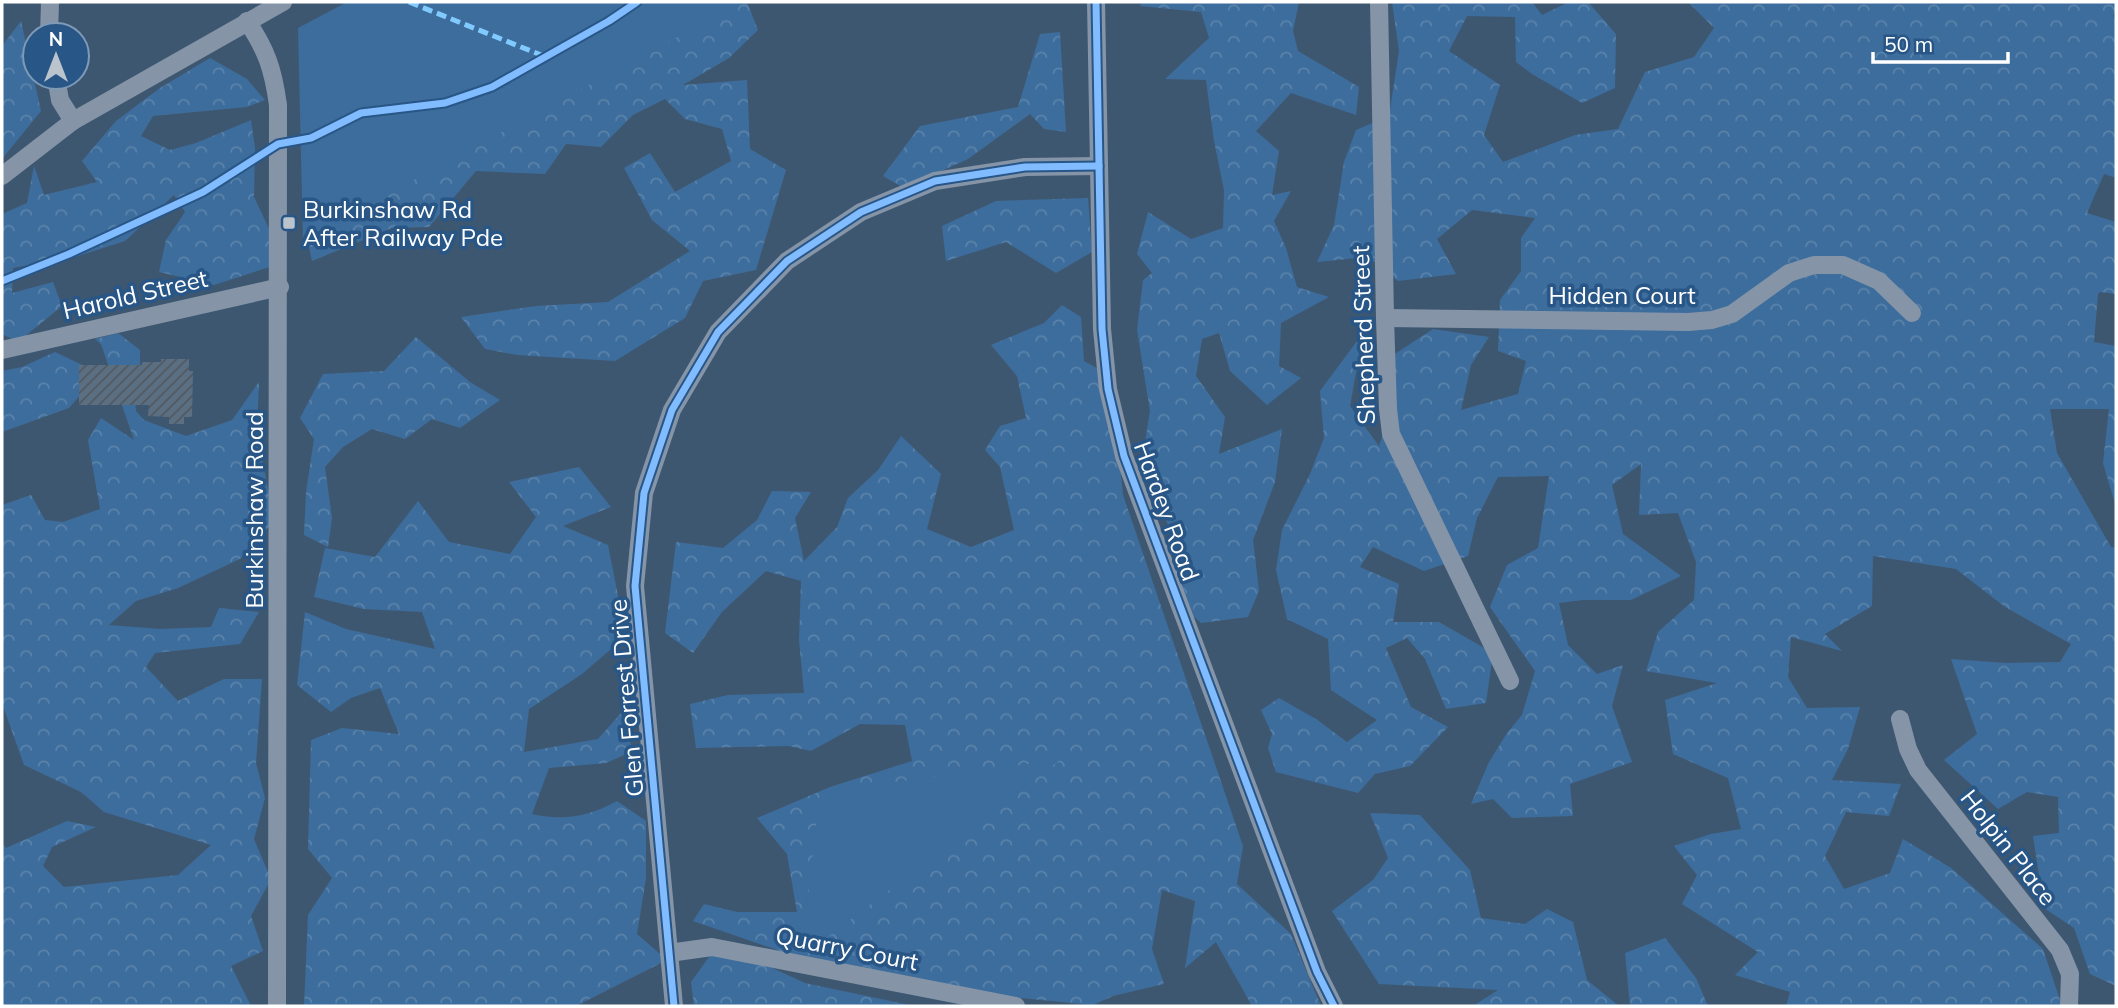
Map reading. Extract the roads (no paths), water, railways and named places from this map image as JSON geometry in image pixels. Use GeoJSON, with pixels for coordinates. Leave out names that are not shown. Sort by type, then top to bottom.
{"type":"FeatureCollection","features":[{"type":"Feature","properties":{"kind":"street"},"geometry":{"type":"LineString","coordinates":[[49,21],[50,2]]}},
{"type":"Feature","properties":{"kind":"street"},"geometry":{"type":"LineString","coordinates":[[2,176],[73,121],[283,2]]}},
{"type":"Feature","properties":{"kind":"street","name":"Hardey Road"},"geometry":{"type":"LineString","coordinates":[[1096,2],[1102,328],[1108,389],[1124,456],[1317,972],[1334,1006]]}},
{"type":"Feature","properties":{"kind":"street","name":"Shepherd Street"},"geometry":{"type":"LineString","coordinates":[[1379,2],[1385,318],[1391,435],[1510,681]]}},
{"type":"Feature","properties":{"kind":"street","name":"Burkinshaw Road"},"geometry":{"type":"LineString","coordinates":[[247,21],[262,44],[273,71],[278,105],[277,1006]]}},
{"type":"Feature","properties":{"kind":"street"},"geometry":{"type":"LineString","coordinates":[[58,91],[60,100],[73,121]]}},
{"type":"Feature","properties":{"kind":"street","name":"Glen Forrest Drive"},"geometry":{"type":"LineString","coordinates":[[674,1006],[635,586],[644,492],[672,410],[718,332],[787,261],[861,212],[935,181],[1025,167],[1099,166]]}},
{"type":"Feature","properties":{"kind":"street","name":"Hidden Court"},"geometry":{"type":"LineString","coordinates":[[1385,318],[1688,322],[1712,320],[1732,314],[1789,273],[1814,265],[1843,265],[1879,281],[1912,313]]}},
{"type":"Feature","properties":{"kind":"street","name":"Harold Street"},"geometry":{"type":"LineString","coordinates":[[2,350],[279,286]]}},
{"type":"Feature","properties":{"kind":"street","name":"Holpin Place"},"geometry":{"type":"LineString","coordinates":[[1900,719],[1908,749],[1918,770],[2060,950],[2070,974],[2069,1006]]}},
{"type":"Feature","properties":{"kind":"street","name":"Quarry Court"},"geometry":{"type":"LineString","coordinates":[[669,953],[712,947],[1016,1006]]}},
{"type":"Feature","properties":{"kind":"place","name":"Burkinshaw Rd After Railway Pde"},"geometry":{"type":"Point","coordinates":[289,223]}}]}
